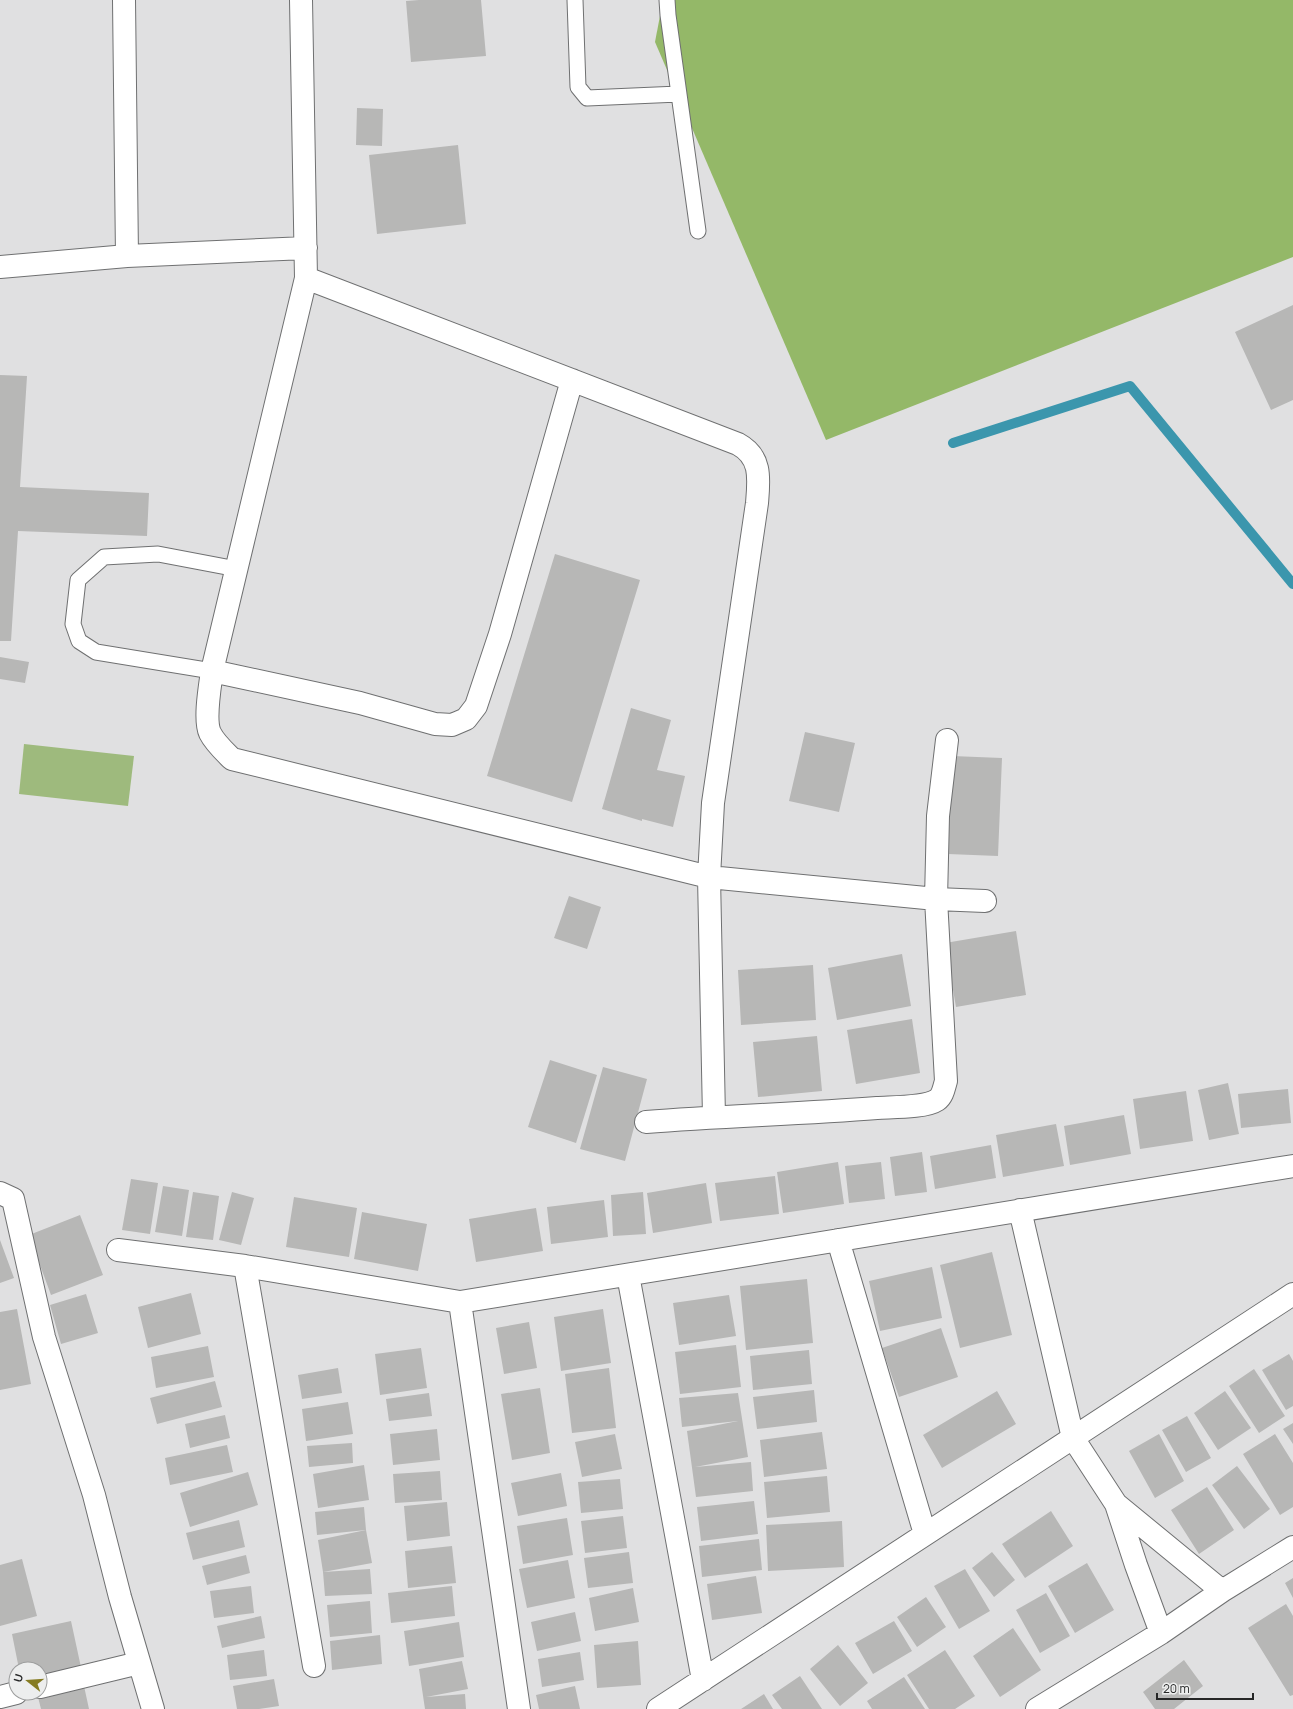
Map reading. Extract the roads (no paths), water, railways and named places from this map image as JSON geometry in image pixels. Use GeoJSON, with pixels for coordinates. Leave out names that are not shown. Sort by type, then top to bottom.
{"type":"FeatureCollection","features":[{"type":"Feature","properties":{"kind":"street"},"geometry":{"type":"LineString","coordinates":[[124,0],[127,256]]}},
{"type":"Feature","properties":{"kind":"street"},"geometry":{"type":"LineString","coordinates":[[300,0],[306,278],[212,671],[208,706],[209,732],[219,746],[232,759],[709,877],[936,899],[985,901]]}},
{"type":"Feature","properties":{"kind":"street"},"geometry":{"type":"LineString","coordinates":[[0,267],[127,256],[306,248]]}},
{"type":"Feature","properties":{"kind":"street"},"geometry":{"type":"LineString","coordinates":[[306,278],[738,444],[750,451],[758,470],[757,504],[713,803],[709,877],[714,1117]]}},
{"type":"Feature","properties":{"kind":"street"},"geometry":{"type":"LineString","coordinates":[[212,671],[360,703],[435,724],[452,725],[466,719],[476,706],[500,634],[572,380]]}},
{"type":"Feature","properties":{"kind":"street"},"geometry":{"type":"LineString","coordinates":[[646,1122],[714,1117],[831,1112],[917,1105],[938,1100],[946,1081],[936,899],[938,816],[947,740]]}},
{"type":"Feature","properties":{"kind":"street"},"geometry":{"type":"LineString","coordinates":[[118,1250],[245,1266],[460,1302],[1293,1166]]}},
{"type":"Feature","properties":{"kind":"street"},"geometry":{"type":"LineString","coordinates":[[0,1193],[13,1199],[44,1337],[94,1495],[139,1663],[153,1709]]}},
{"type":"Feature","properties":{"kind":"street"},"geometry":{"type":"LineString","coordinates":[[1020,1210],[1072,1438],[1116,1504],[1136,1565],[1161,1633]]}},
{"type":"Feature","properties":{"kind":"street"},"geometry":{"type":"LineString","coordinates":[[838,1240],[925,1534]]}},
{"type":"Feature","properties":{"kind":"street"},"geometry":{"type":"LineString","coordinates":[[245,1266],[314,1666]]}},
{"type":"Feature","properties":{"kind":"street"},"geometry":{"type":"LineString","coordinates":[[628,1275],[703,1680]]}},
{"type":"Feature","properties":{"kind":"street"},"geometry":{"type":"LineString","coordinates":[[658,1709],[1293,1294]]}},
{"type":"Feature","properties":{"kind":"street"},"geometry":{"type":"LineString","coordinates":[[460,1302],[519,1709]]}},
{"type":"Feature","properties":{"kind":"street"},"geometry":{"type":"LineString","coordinates":[[1116,1504],[1222,1591]]}},
{"type":"Feature","properties":{"kind":"street"},"geometry":{"type":"LineString","coordinates":[[1037,1709],[1161,1633],[1222,1591],[1293,1547]]}},
{"type":"Feature","properties":{"kind":"street"},"geometry":{"type":"LineString","coordinates":[[48,1685],[139,1663]]}},
{"type":"Feature","properties":{"kind":"lane"},"geometry":{"type":"LineString","coordinates":[[575,0],[578,87],[587,98],[679,94]]}},
{"type":"Feature","properties":{"kind":"lane"},"geometry":{"type":"LineString","coordinates":[[667,0],[698,231]]}},
{"type":"Feature","properties":{"kind":"lane"},"geometry":{"type":"LineString","coordinates":[[212,671],[96,652],[79,641],[73,624],[78,580],[104,557],[158,554],[236,569]]}},
{"type":"Feature","properties":{"kind":"waterway"},"geometry":{"type":"LineString","coordinates":[[953,443],[1130,386],[1293,584]]}}]}
